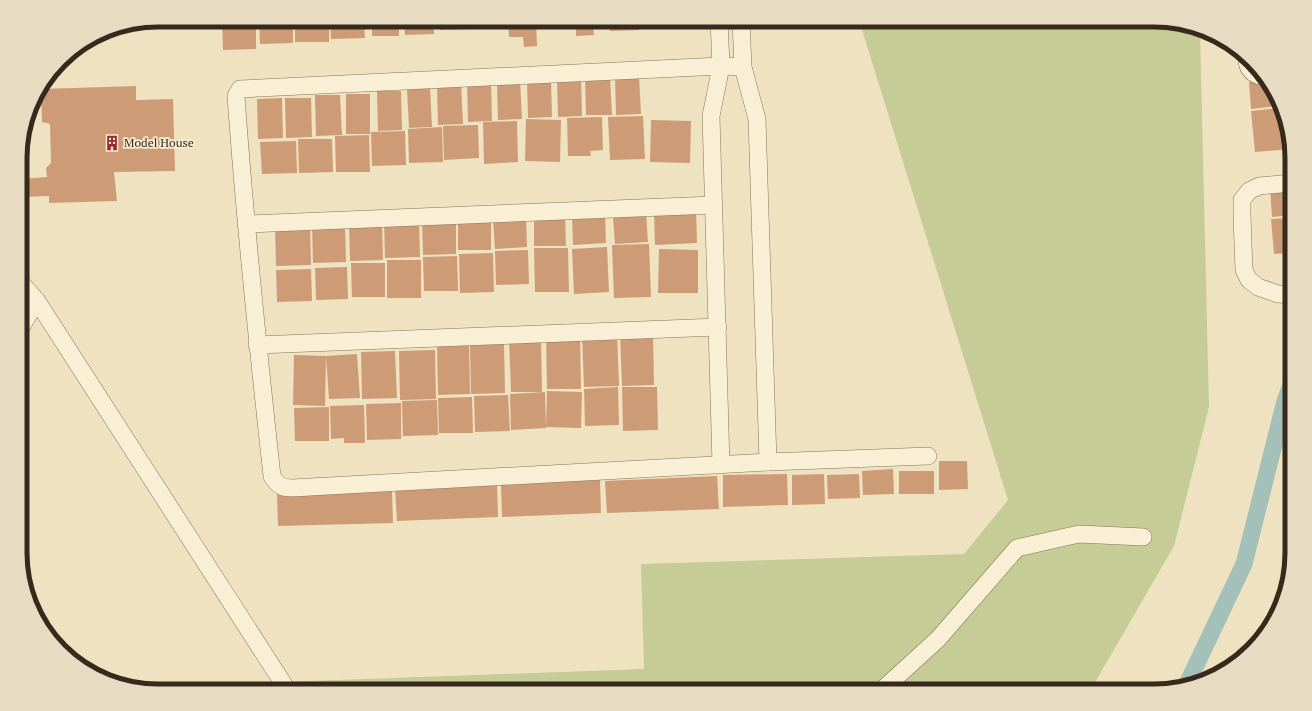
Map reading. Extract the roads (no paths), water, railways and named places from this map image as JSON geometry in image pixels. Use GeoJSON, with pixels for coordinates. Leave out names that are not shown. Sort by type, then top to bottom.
{"type":"FeatureCollection","features":[{"type":"Feature","properties":{"kind":"street"},"geometry":{"type":"LineString","coordinates":[[719,27],[721,66],[711,116],[721,465]]}},
{"type":"Feature","properties":{"kind":"street"},"geometry":{"type":"LineString","coordinates":[[741,27],[743,67],[756,119],[768,462]]}},
{"type":"Feature","properties":{"kind":"street"},"geometry":{"type":"LineString","coordinates":[[743,67],[721,66],[240,89],[236,96],[246,224],[257,345],[272,476],[279,485],[286,488],[768,462],[928,456]]}},
{"type":"Feature","properties":{"kind":"street"},"geometry":{"type":"LineString","coordinates":[[1249,67],[1256,75]]}},
{"type":"Feature","properties":{"kind":"street"},"geometry":{"type":"LineString","coordinates":[[1285,184],[1259,186],[1249,191],[1242,200],[1242,216],[1244,270],[1249,280],[1258,287],[1278,294],[1285,294]]}},
{"type":"Feature","properties":{"kind":"street"},"geometry":{"type":"LineString","coordinates":[[246,224],[714,204]]}},
{"type":"Feature","properties":{"kind":"street"},"geometry":{"type":"LineString","coordinates":[[27,290],[37,301],[283,684]]}},
{"type":"Feature","properties":{"kind":"street"},"geometry":{"type":"LineString","coordinates":[[27,317],[37,301]]}},
{"type":"Feature","properties":{"kind":"street"},"geometry":{"type":"LineString","coordinates":[[257,345],[718,327]]}},
{"type":"Feature","properties":{"kind":"street"},"geometry":{"type":"LineString","coordinates":[[889,684],[938,639],[1017,548],[1079,534],[1143,537]]}},
{"type":"Feature","properties":{"kind":"waterway"},"geometry":{"type":"LineString","coordinates":[[1190,678],[1244,564],[1285,401]]}},
{"type":"Feature","properties":{"kind":"place","name":"Model House"},"geometry":{"type":"Point","coordinates":[112,143]}}]}
